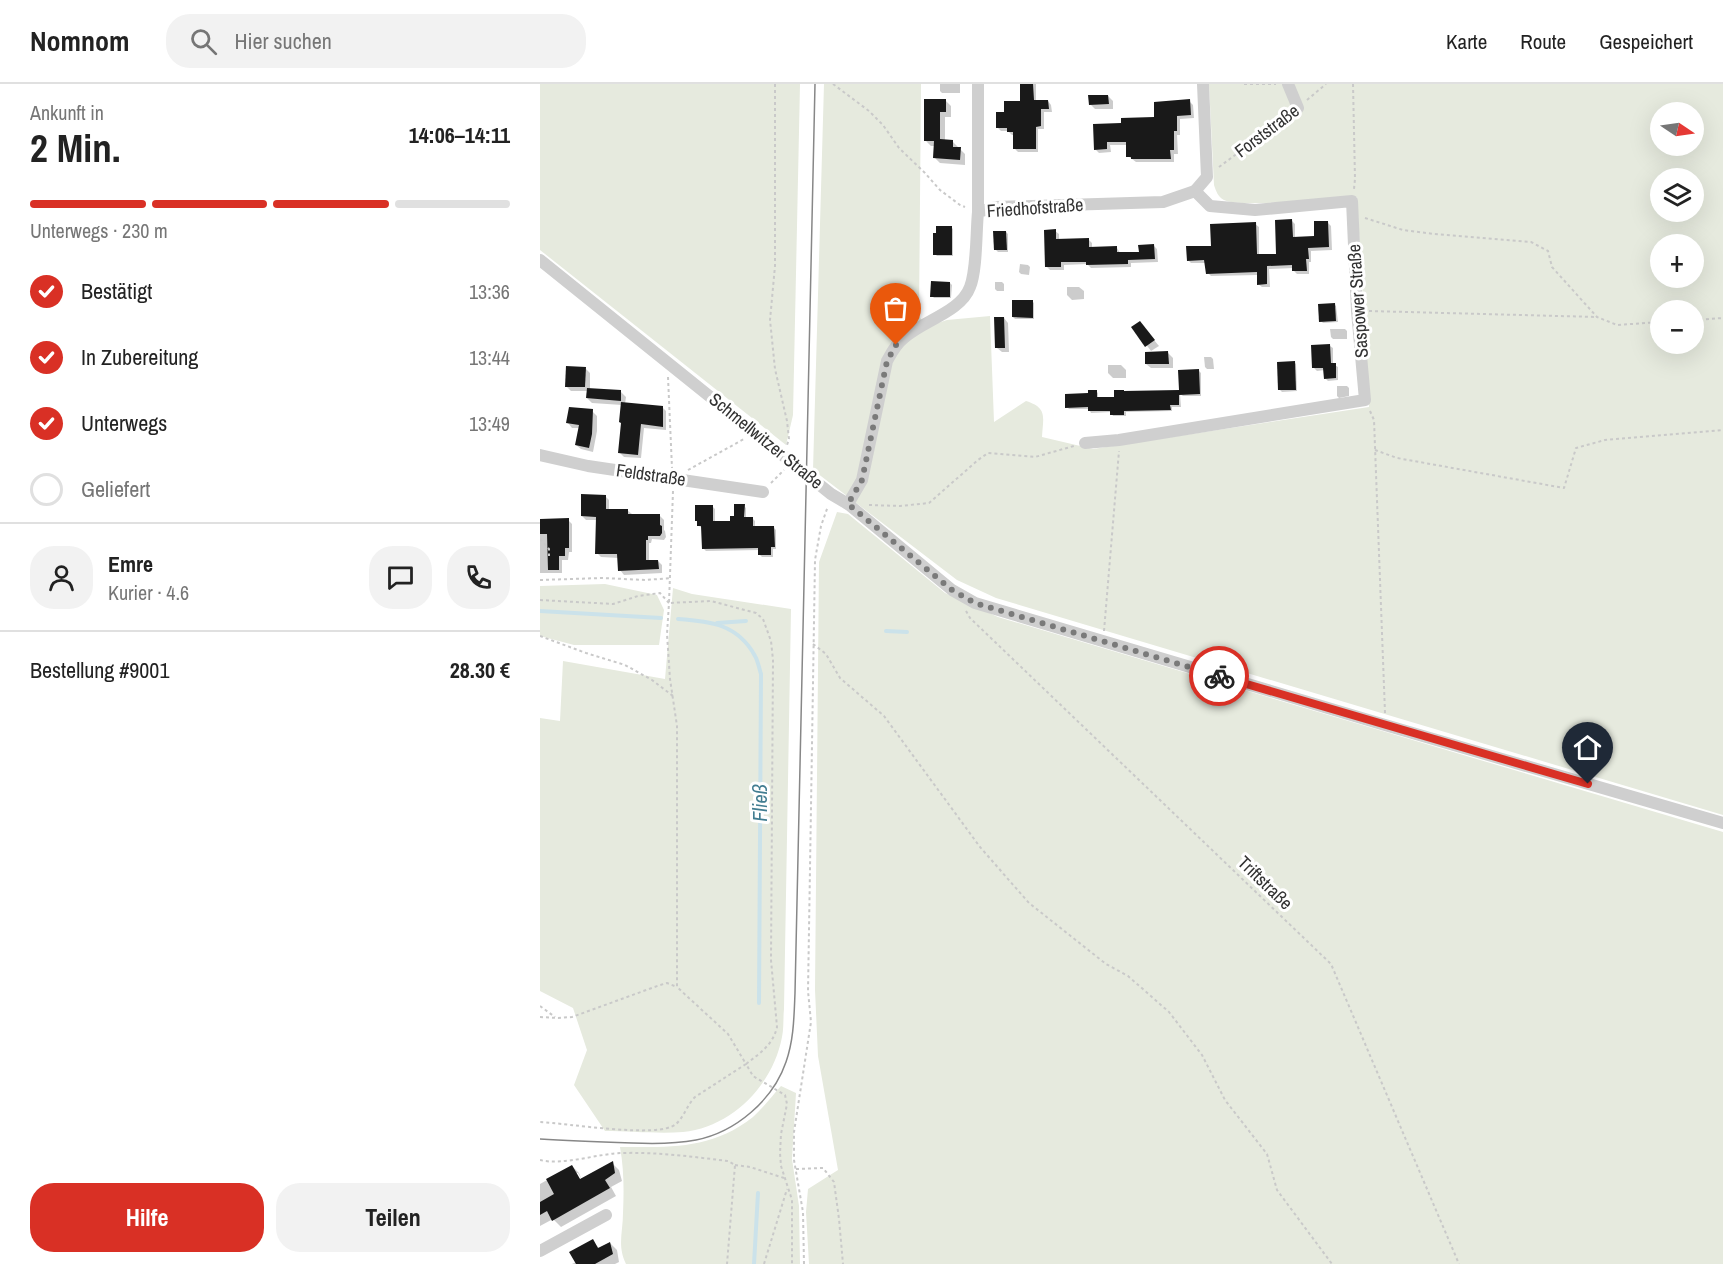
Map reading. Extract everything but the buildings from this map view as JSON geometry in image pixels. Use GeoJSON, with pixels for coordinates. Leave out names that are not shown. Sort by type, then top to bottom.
{"type":"FeatureCollection","features":[{"type":"Feature","properties":{"kind":"street"},"geometry":{"type":"LineString","coordinates":[[978,84],[978,212]]}},
{"type":"Feature","properties":{"kind":"street","name":"Forststraße"},"geometry":{"type":"LineString","coordinates":[[1203,84],[1207,177]]}},
{"type":"Feature","properties":{"kind":"street"},"geometry":{"type":"LineString","coordinates":[[1288,84],[1298,108]]}},
{"type":"Feature","properties":{"kind":"street"},"geometry":{"type":"LineString","coordinates":[[1207,177],[1195,191],[1210,206],[1255,210],[1353,207]]}},
{"type":"Feature","properties":{"kind":"street","name":"Friedhofstraße"},"geometry":{"type":"LineString","coordinates":[[848,504],[862,480],[887,361],[896,345],[905,336],[960,302],[970,290],[978,212],[996,207],[1163,202],[1195,191]]}},
{"type":"Feature","properties":{"kind":"street","name":"Saspower Straße"},"geometry":{"type":"LineString","coordinates":[[1353,207],[1365,400]]}},
{"type":"Feature","properties":{"kind":"street","name":"Schmellwitzer Straße"},"geometry":{"type":"LineString","coordinates":[[540,260],[831,494],[848,504],[952,590],[975,603],[1723,823]]}},
{"type":"Feature","properties":{"kind":"street"},"geometry":{"type":"LineString","coordinates":[[1085,443],[1119,440],[1365,400]]}},
{"type":"Feature","properties":{"kind":"street","name":"Feldstraße"},"geometry":{"type":"LineString","coordinates":[[540,454],[588,466],[763,492]]}},
{"type":"Feature","properties":{"kind":"street"},"geometry":{"type":"LineString","coordinates":[[540,1251],[606,1215]]}},
{"type":"Feature","properties":{"kind":"path"},"geometry":{"type":"LineString","coordinates":[[763,492],[788,458],[789,439],[775,369],[770,320],[775,266],[775,84]]}},
{"type":"Feature","properties":{"kind":"path"},"geometry":{"type":"LineString","coordinates":[[832,84],[884,125],[899,148],[940,190],[960,205],[978,212]]}},
{"type":"Feature","properties":{"kind":"path"},"geometry":{"type":"LineString","coordinates":[[1244,84],[1278,84]]}},
{"type":"Feature","properties":{"kind":"path","name":"Forststraße"},"geometry":{"type":"LineString","coordinates":[[1207,177],[1326,84]]}},
{"type":"Feature","properties":{"kind":"path"},"geometry":{"type":"LineString","coordinates":[[1353,84],[1355,179],[1353,207],[1403,230],[1531,242],[1548,251],[1552,267],[1597,317]]}},
{"type":"Feature","properties":{"kind":"path"},"geometry":{"type":"LineString","coordinates":[[1358,311],[1597,317],[1617,324],[1650,322]]}},
{"type":"Feature","properties":{"kind":"path"},"geometry":{"type":"LineString","coordinates":[[1704,319],[1723,318]]}},
{"type":"Feature","properties":{"kind":"path"},"geometry":{"type":"LineString","coordinates":[[667,361],[673,478],[671,578],[667,634],[677,726],[677,987]]}},
{"type":"Feature","properties":{"kind":"path"},"geometry":{"type":"LineString","coordinates":[[1365,400],[1374,420],[1385,725]]}},
{"type":"Feature","properties":{"kind":"path"},"geometry":{"type":"LineString","coordinates":[[1375,450],[1397,458],[1564,488],[1576,448],[1605,440],[1723,430]]}},
{"type":"Feature","properties":{"kind":"path"},"geometry":{"type":"LineString","coordinates":[[673,478],[727,448],[758,434]]}},
{"type":"Feature","properties":{"kind":"path"},"geometry":{"type":"LineString","coordinates":[[1103,642],[1119,440]]}},
{"type":"Feature","properties":{"kind":"path"},"geometry":{"type":"LineString","coordinates":[[868,505],[900,506],[929,503],[988,453],[1035,457],[1085,443]]}},
{"type":"Feature","properties":{"kind":"path"},"geometry":{"type":"LineString","coordinates":[[804,1264],[803,1212],[796,1169],[794,1132],[811,1022],[808,991],[815,560],[821,526],[831,494]]}},
{"type":"Feature","properties":{"kind":"path"},"geometry":{"type":"LineString","coordinates":[[540,538],[549,549],[549,556]]}},
{"type":"Feature","properties":{"kind":"path"},"geometry":{"type":"LineString","coordinates":[[540,580],[671,578]]}},
{"type":"Feature","properties":{"kind":"path"},"geometry":{"type":"LineString","coordinates":[[540,600],[613,604],[638,596],[660,593],[669,603]]}},
{"type":"Feature","properties":{"kind":"path"},"geometry":{"type":"LineString","coordinates":[[540,1122],[601,1128],[667,1129],[677,1123],[695,1097],[746,1064],[771,1044],[777,1027],[771,960],[773,660],[771,641],[763,619],[756,613],[711,601],[669,603]]}},
{"type":"Feature","properties":{"kind":"path","name":"Triftstraße"},"geometry":{"type":"LineString","coordinates":[[964,609],[970,618],[1331,964],[1459,1264]]}},
{"type":"Feature","properties":{"kind":"path"},"geometry":{"type":"LineString","coordinates":[[540,636],[625,665],[652,680],[673,696]]}},
{"type":"Feature","properties":{"kind":"path"},"geometry":{"type":"LineString","coordinates":[[813,644],[826,654],[840,678],[884,716],[980,847],[1029,903],[1106,964],[1128,976],[1169,1012],[1202,1055],[1225,1100],[1267,1154],[1277,1190],[1332,1264]]}},
{"type":"Feature","properties":{"kind":"path"},"geometry":{"type":"LineString","coordinates":[[540,1017],[572,1017],[667,983],[677,987],[728,1034],[753,1076],[785,1095],[787,1104],[782,1123],[780,1153],[784,1178],[792,1200],[792,1264]]}},
{"type":"Feature","properties":{"kind":"path"},"geometry":{"type":"LineString","coordinates":[[540,1006],[558,1018]]}},
{"type":"Feature","properties":{"kind":"path"},"geometry":{"type":"LineString","coordinates":[[540,1160],[568,1160],[626,1153],[728,1161],[784,1178]]}},
{"type":"Feature","properties":{"kind":"path"},"geometry":{"type":"LineString","coordinates":[[727,1264],[735,1165]]}},
{"type":"Feature","properties":{"kind":"path"},"geometry":{"type":"LineString","coordinates":[[796,1169],[824,1168],[834,1182],[843,1264]]}},
{"type":"Feature","properties":{"kind":"path"},"geometry":{"type":"LineString","coordinates":[[764,1264],[787,1189]]}},
{"type":"Feature","properties":{"kind":"shaded area"},"geometry":{"type":"Polygon","coordinates":[[[540,84],[800,84],[793,415],[786,445],[540,250],[540,84]]]}},
{"type":"Feature","properties":{"kind":"shaded area"},"geometry":{"type":"Polygon","coordinates":[[[824,84],[921,84],[919,316],[926,327],[947,320],[990,316],[994,422],[1026,401],[1038,407],[1043,414],[1042,437],[1093,449],[1369,407],[1357,197],[1267,203],[1233,202],[1222,199],[1214,185],[1209,84],[1723,84],[1723,815],[996,598],[957,580],[813,470],[824,84]]]}},
{"type":"Feature","properties":{"kind":"shaded area"},"geometry":{"type":"Polygon","coordinates":[[[837,512],[848,514],[945,593],[998,617],[1723,832],[1723,1264],[809,1264],[806,1212],[808,1189],[838,1170],[818,1056],[815,990],[819,562],[837,512]]]}},
{"type":"Feature","properties":{"kind":"shaded area"},"geometry":{"type":"Polygon","coordinates":[[[605,584],[657,595],[664,610],[659,645],[574,645],[540,636],[540,586],[605,584]]]}},
{"type":"Feature","properties":{"kind":"shaded area"},"geometry":{"type":"Polygon","coordinates":[[[673,588],[692,594],[791,609],[783,1034],[777,1055],[760,1087],[748,1101],[718,1122],[683,1132],[605,1131],[574,1085],[587,1050],[573,1008],[540,991],[540,718],[560,721],[563,661],[665,679],[673,588]]]}},
{"type":"Feature","properties":{"kind":"shaded area"},"geometry":{"type":"Polygon","coordinates":[[[781,1086],[796,1093],[792,1159],[799,1206],[800,1264],[626,1264],[621,1245],[624,1188],[620,1147],[673,1146],[722,1136],[753,1117],[781,1086]]]}},
{"type":"Feature","properties":{"kind":"waterway","name":"Fließ"},"geometry":{"type":"LineString","coordinates":[[540,611],[661,618]]}},
{"type":"Feature","properties":{"kind":"waterway","name":"Fließ"},"geometry":{"type":"LineString","coordinates":[[678,619],[712,623],[731,631],[748,645],[756,658],[761,674],[759,1003]]}},
{"type":"Feature","properties":{"kind":"waterway","name":"Fließ"},"geometry":{"type":"LineString","coordinates":[[717,623],[746,621]]}},
{"type":"Feature","properties":{"kind":"waterway","name":"Fließ"},"geometry":{"type":"LineString","coordinates":[[886,631],[907,632]]}},
{"type":"Feature","properties":{"kind":"waterway","name":"Fließ"},"geometry":{"type":"LineString","coordinates":[[754,1264],[758,1193]]}},
{"type":"Feature","properties":{"kind":"tram line"},"geometry":{"type":"LineString","coordinates":[[540,1139],[656,1144],[711,1136],[739,1122],[762,1101],[780,1076],[789,1053],[795,993],[815,84]]}},
{"type":"Feature","properties":{"kind":"way so far"},"geometry":{"type":"LineString","coordinates":[[896,345],[887,361],[862,480],[848,504],[952,590],[975,603],[1219,676]]}},
{"type":"Feature","properties":{"kind":"route"},"geometry":{"type":"LineString","coordinates":[[1219,676],[1588,784]]}}]}
